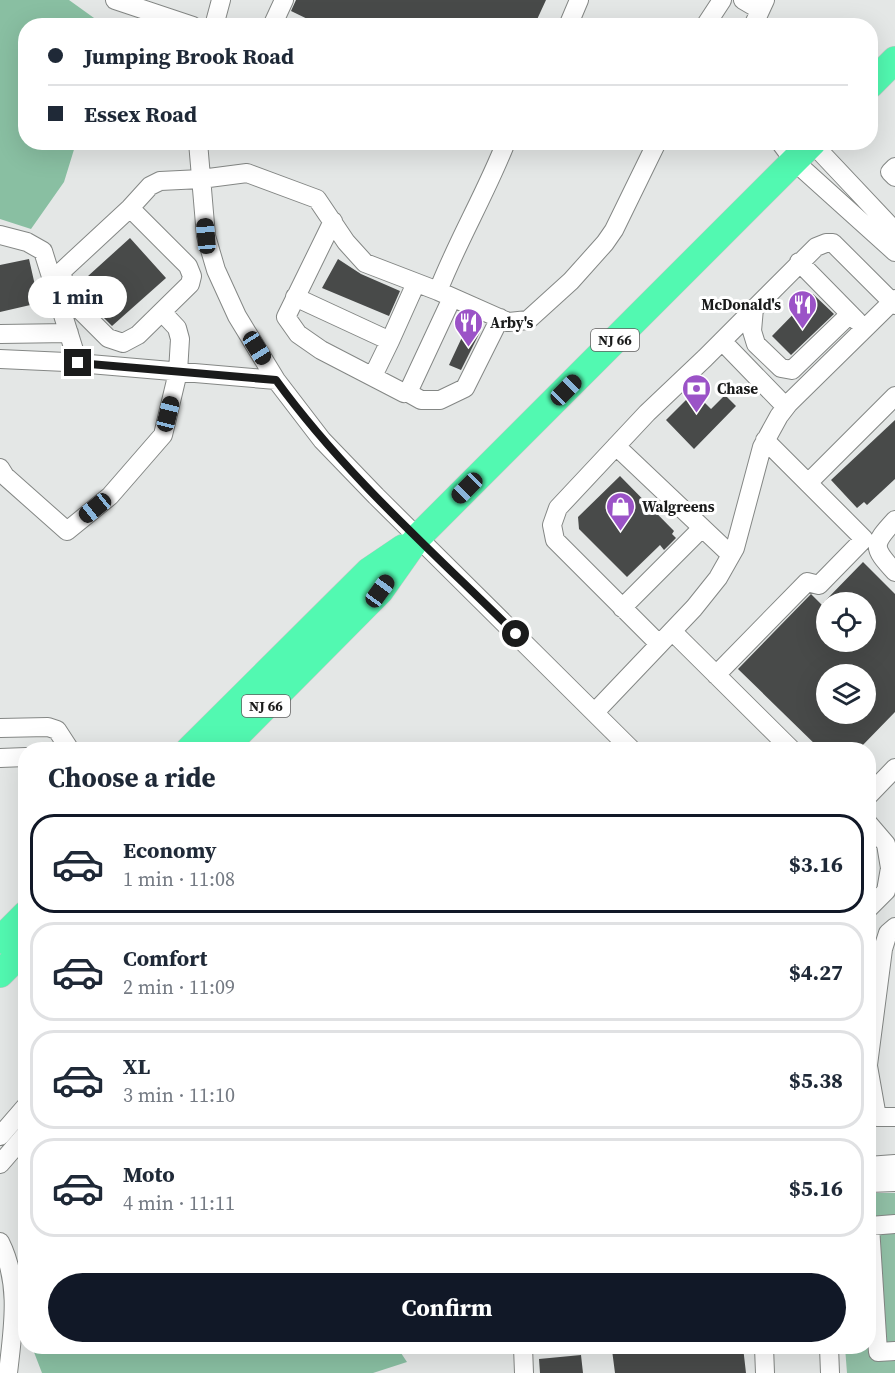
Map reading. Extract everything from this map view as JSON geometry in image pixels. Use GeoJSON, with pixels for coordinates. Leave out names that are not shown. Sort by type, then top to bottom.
{"type":"FeatureCollection","features":[{"type":"Feature","properties":{"kind":"highway"},"geometry":{"type":"LineString","coordinates":[[878,77],[895,60]]}},
{"type":"Feature","properties":{"kind":"highway","name":"NJ 66"},"geometry":{"type":"LineString","coordinates":[[230,742],[380,591],[418,537],[798,150]]}},
{"type":"Feature","properties":{"kind":"highway","name":"NJ 66"},"geometry":{"type":"LineString","coordinates":[[197,742],[369,571],[418,537]]}},
{"type":"Feature","properties":{"kind":"highway"},"geometry":{"type":"LineString","coordinates":[[0,940],[18,922]]}},
{"type":"Feature","properties":{"kind":"highway"},"geometry":{"type":"LineString","coordinates":[[0,974],[18,956]]}},
{"type":"Feature","properties":{"kind":"street"},"geometry":{"type":"LineString","coordinates":[[216,18],[221,0]]}},
{"type":"Feature","properties":{"kind":"street"},"geometry":{"type":"LineString","coordinates":[[276,18],[284,0]]}},
{"type":"Feature","properties":{"kind":"street"},"geometry":{"type":"LineString","coordinates":[[571,18],[579,0]]}},
{"type":"Feature","properties":{"kind":"street"},"geometry":{"type":"LineString","coordinates":[[710,18],[722,0]]}},
{"type":"Feature","properties":{"kind":"street"},"geometry":{"type":"LineString","coordinates":[[743,0],[759,12]]}},
{"type":"Feature","properties":{"kind":"street"},"geometry":{"type":"LineString","coordinates":[[120,1],[170,18]]}},
{"type":"Feature","properties":{"kind":"street"},"geometry":{"type":"LineString","coordinates":[[199,150],[206,236],[216,270],[237,316],[276,380],[322,440],[624,742]]}},
{"type":"Feature","properties":{"kind":"street"},"geometry":{"type":"LineString","coordinates":[[333,221],[286,317],[298,334],[321,350],[404,393],[410,388],[445,294],[452,255],[494,174],[503,150]]}},
{"type":"Feature","properties":{"kind":"street"},"geometry":{"type":"LineString","coordinates":[[130,208],[188,266],[192,276],[190,284],[162,312],[138,334],[123,343],[108,338],[70,300],[61,272],[130,208],[150,186],[160,181],[247,173],[317,199],[346,242],[365,263],[508,321],[528,320],[571,281],[605,243],[614,230],[653,150]]}},
{"type":"Feature","properties":{"kind":"street"},"geometry":{"type":"LineString","coordinates":[[806,150],[895,231]]}},
{"type":"Feature","properties":{"kind":"street"},"geometry":{"type":"LineString","coordinates":[[806,150],[895,252]]}},
{"type":"Feature","properties":{"kind":"street"},"geometry":{"type":"LineString","coordinates":[[895,167],[890,172],[895,177]]}},
{"type":"Feature","properties":{"kind":"street"},"geometry":{"type":"LineString","coordinates":[[0,235],[27,242],[43,251],[78,363]]}},
{"type":"Feature","properties":{"kind":"street"},"geometry":{"type":"LineString","coordinates":[[595,712],[694,608],[718,578],[731,555],[741,527],[753,476],[765,440],[786,407],[894,302],[833,243],[816,247],[799,262],[647,413],[558,508],[552,531],[555,540],[659,644]]}},
{"type":"Feature","properties":{"kind":"street"},"geometry":{"type":"LineString","coordinates":[[799,262],[864,329]]}},
{"type":"Feature","properties":{"kind":"street"},"geometry":{"type":"LineString","coordinates":[[374,376],[416,283]]}},
{"type":"Feature","properties":{"kind":"street"},"geometry":{"type":"LineString","coordinates":[[295,297],[390,341]]}},
{"type":"Feature","properties":{"kind":"street"},"geometry":{"type":"LineString","coordinates":[[754,308],[752,331],[756,344],[781,368],[792,370],[850,314]]}},
{"type":"Feature","properties":{"kind":"street"},"geometry":{"type":"LineString","coordinates":[[0,468],[5,476],[67,531],[110,496],[163,435],[178,372],[180,339],[177,328],[162,312]]}},
{"type":"Feature","properties":{"kind":"street"},"geometry":{"type":"LineString","coordinates":[[405,391],[421,400],[440,400],[465,388],[500,318]]}},
{"type":"Feature","properties":{"kind":"street"},"geometry":{"type":"LineString","coordinates":[[0,334],[69,333]]}},
{"type":"Feature","properties":{"kind":"street"},"geometry":{"type":"LineString","coordinates":[[722,341],[786,407]]}},
{"type":"Feature","properties":{"kind":"street"},"geometry":{"type":"LineString","coordinates":[[0,359],[78,363],[276,380]]}},
{"type":"Feature","properties":{"kind":"street"},"geometry":{"type":"LineString","coordinates":[[808,483],[895,396]]}},
{"type":"Feature","properties":{"kind":"street"},"geometry":{"type":"LineString","coordinates":[[765,440],[871,543],[895,572]]}},
{"type":"Feature","properties":{"kind":"street"},"geometry":{"type":"LineString","coordinates":[[616,446],[731,555]]}},
{"type":"Feature","properties":{"kind":"street"},"geometry":{"type":"LineString","coordinates":[[716,675],[807,582],[819,585],[881,536],[895,520]]}},
{"type":"Feature","properties":{"kind":"street"},"geometry":{"type":"LineString","coordinates":[[622,608],[702,528]]}},
{"type":"Feature","properties":{"kind":"street"},"geometry":{"type":"LineString","coordinates":[[672,631],[784,742]]}},
{"type":"Feature","properties":{"kind":"street"},"geometry":{"type":"LineString","coordinates":[[0,728],[48,727],[57,730],[65,742]]}},
{"type":"Feature","properties":{"kind":"street"},"geometry":{"type":"LineString","coordinates":[[0,758],[18,757]]}},
{"type":"Feature","properties":{"kind":"street"},"geometry":{"type":"LineString","coordinates":[[876,788],[895,768]]}},
{"type":"Feature","properties":{"kind":"street"},"geometry":{"type":"LineString","coordinates":[[876,832],[886,844],[890,868],[886,891],[876,901]]}},
{"type":"Feature","properties":{"kind":"street"},"geometry":{"type":"LineString","coordinates":[[876,968],[888,933],[895,927]]}},
{"type":"Feature","properties":{"kind":"street"},"geometry":{"type":"LineString","coordinates":[[876,1112],[877,1118],[895,1117]]}},
{"type":"Feature","properties":{"kind":"street"},"geometry":{"type":"LineString","coordinates":[[0,1136],[18,1116]]}},
{"type":"Feature","properties":{"kind":"street"},"geometry":{"type":"LineString","coordinates":[[0,1164],[18,1143]]}},
{"type":"Feature","properties":{"kind":"street"},"geometry":{"type":"LineString","coordinates":[[876,1165],[895,1164]]}},
{"type":"Feature","properties":{"kind":"street"},"geometry":{"type":"LineString","coordinates":[[876,1183],[895,1182]]}},
{"type":"Feature","properties":{"kind":"street"},"geometry":{"type":"LineString","coordinates":[[876,1226],[895,1224]]}},
{"type":"Feature","properties":{"kind":"street"},"geometry":{"type":"LineString","coordinates":[[0,1242],[12,1278],[14,1296],[7,1323],[8,1373]]}},
{"type":"Feature","properties":{"kind":"street"},"geometry":{"type":"LineString","coordinates":[[876,1320],[878,1352],[895,1351]]}},
{"type":"Feature","properties":{"kind":"street"},"geometry":{"type":"LineString","coordinates":[[523,1354],[524,1373]]}},
{"type":"Feature","properties":{"kind":"street"},"geometry":{"type":"LineString","coordinates":[[764,1354],[765,1373]]}},
{"type":"Feature","properties":{"kind":"street"},"geometry":{"type":"LineString","coordinates":[[829,1354],[830,1373]]}},
{"type":"Feature","properties":{"kind":"green space"},"geometry":{"type":"Polygon","coordinates":[[[0,0],[69,0],[94,18],[18,18],[18,150],[74,150],[64,182],[31,229],[0,219],[0,0]]]}},
{"type":"Feature","properties":{"kind":"green space"},"geometry":{"type":"Polygon","coordinates":[[[876,1193],[895,1193],[895,1373],[847,1373],[846,1354],[876,1354],[876,1193]]]}},
{"type":"Feature","properties":{"kind":"green space"},"geometry":{"type":"Polygon","coordinates":[[[35,1354],[402,1354],[407,1362],[373,1373],[42,1373],[35,1354]]]}},
{"type":"Feature","properties":{"kind":"building"},"geometry":{"type":"Polygon","coordinates":[[[296,0],[546,0],[538,18],[305,18],[291,11],[296,0]]]}},
{"type":"Feature","properties":{"kind":"building"},"geometry":{"type":"Polygon","coordinates":[[[130,238],[166,278],[112,326],[80,294],[77,286],[130,238]]]}},
{"type":"Feature","properties":{"kind":"building"},"geometry":{"type":"Polygon","coordinates":[[[29,259],[39,303],[0,312],[0,265],[29,259]]]}},
{"type":"Feature","properties":{"kind":"building"},"geometry":{"type":"Polygon","coordinates":[[[338,259],[361,274],[400,291],[389,316],[322,288],[338,259]]]}},
{"type":"Feature","properties":{"kind":"building"},"geometry":{"type":"Polygon","coordinates":[[[813,294],[834,314],[791,355],[772,336],[813,294]]]}},
{"type":"Feature","properties":{"kind":"building","name":"Arby's"},"geometry":{"type":"Polygon","coordinates":[[[471,318],[483,326],[461,370],[449,365],[471,318]]]}},
{"type":"Feature","properties":{"kind":"building"},"geometry":{"type":"Polygon","coordinates":[[[694,392],[711,409],[725,395],[736,406],[694,449],[666,420],[694,392]]]}},
{"type":"Feature","properties":{"kind":"building"},"geometry":{"type":"Polygon","coordinates":[[[895,420],[895,479],[867,505],[864,502],[857,508],[831,480],[895,420]]]}},
{"type":"Feature","properties":{"kind":"building"},"geometry":{"type":"Polygon","coordinates":[[[620,476],[674,531],[672,534],[676,538],[664,550],[660,545],[627,577],[579,529],[578,517],[620,476]]]}},
{"type":"Feature","properties":{"kind":"building"},"geometry":{"type":"Polygon","coordinates":[[[863,562],[895,594],[895,712],[866,742],[813,742],[738,669],[811,594],[816,599],[816,652],[876,652],[876,592],[834,592],[863,562]]]}},
{"type":"Feature","properties":{"kind":"building"},"geometry":{"type":"Polygon","coordinates":[[[613,1354],[744,1354],[746,1373],[615,1373],[613,1354]]]}},
{"type":"Feature","properties":{"kind":"building"},"geometry":{"type":"Polygon","coordinates":[[[581,1355],[583,1373],[540,1373],[539,1359],[581,1355]]]}},
{"type":"Feature","properties":{"kind":"place","name":"McDonald's"},"geometry":{"type":"Point","coordinates":[802,330]}},
{"type":"Feature","properties":{"kind":"place","name":"Arby's"},"geometry":{"type":"Point","coordinates":[469,348]}},
{"type":"Feature","properties":{"kind":"place","name":"Chase"},"geometry":{"type":"Point","coordinates":[696,414]}},
{"type":"Feature","properties":{"kind":"place","name":"Walgreens"},"geometry":{"type":"Point","coordinates":[621,532]}},
{"type":"Feature","properties":{"kind":"route"},"geometry":{"type":"LineString","coordinates":[[78,363],[276,380],[322,440],[516,634]]}}]}
